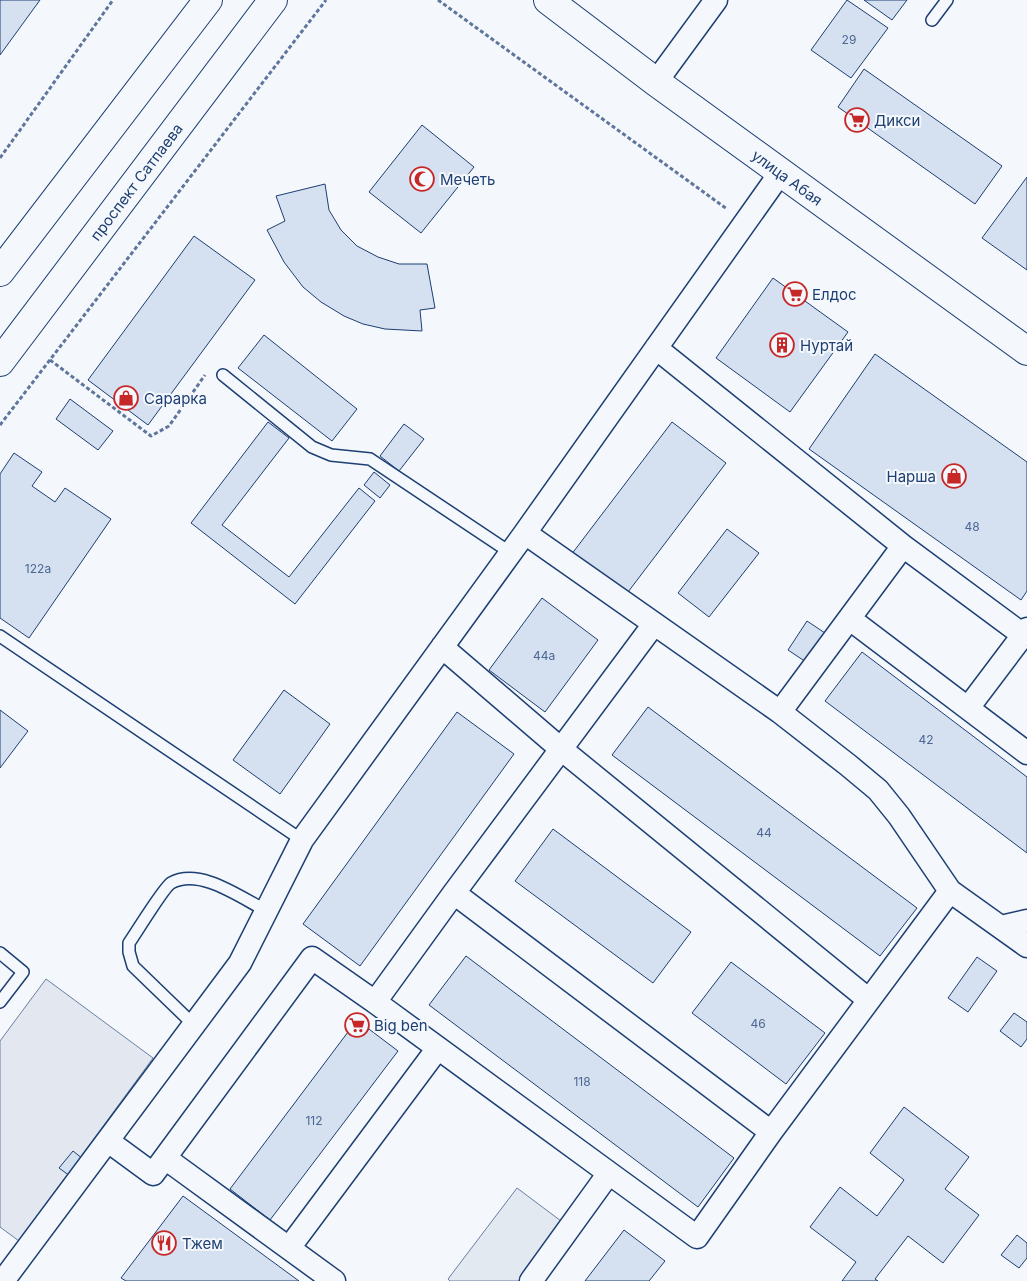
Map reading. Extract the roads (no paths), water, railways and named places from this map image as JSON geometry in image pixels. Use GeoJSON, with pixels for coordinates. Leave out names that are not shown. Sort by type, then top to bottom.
{"type":"FeatureCollection","features":[{"type":"Feature","properties":{"kind":"street"},"geometry":{"type":"LineString","coordinates":[[0,272],[208,0]]}},
{"type":"Feature","properties":{"kind":"street","name":"проспект Сатпаева"},"geometry":{"type":"LineString","coordinates":[[2,357],[273,0]]}},
{"type":"Feature","properties":{"kind":"street","name":"улица Абая"},"geometry":{"type":"LineString","coordinates":[[548,0],[656,82],[1027,351]]}},
{"type":"Feature","properties":{"kind":"street"},"geometry":{"type":"LineString","coordinates":[[656,82],[716,0]]}},
{"type":"Feature","properties":{"kind":"street"},"geometry":{"type":"LineString","coordinates":[[10,1274],[240,963],[302,840],[511,553],[781,172]]}},
{"type":"Feature","properties":{"kind":"street"},"geometry":{"type":"LineString","coordinates":[[656,348],[903,546],[1025,632],[968,708]]}},
{"type":"Feature","properties":{"kind":"street"},"geometry":{"type":"LineString","coordinates":[[525,533],[780,712],[848,765],[878,790],[899,816],[950,891],[1027,946]]}},
{"type":"Feature","properties":{"kind":"street"},"geometry":{"type":"LineString","coordinates":[[780,712],[903,546]]}},
{"type":"Feature","properties":{"kind":"street"},"geometry":{"type":"LineString","coordinates":[[850,619],[1027,753]]}},
{"type":"Feature","properties":{"kind":"street"},"geometry":{"type":"LineString","coordinates":[[375,1002],[654,624]]}},
{"type":"Feature","properties":{"kind":"street"},"geometry":{"type":"LineString","coordinates":[[442,648],[561,749],[869,1000]]}},
{"type":"Feature","properties":{"kind":"street"},"geometry":{"type":"LineString","coordinates":[[108,1141],[154,1174],[312,958],[697,1237],[771,1132],[950,891]]}},
{"type":"Feature","properties":{"kind":"street"},"geometry":{"type":"LineString","coordinates":[[454,893],[771,1132]]}},
{"type":"Feature","properties":{"kind":"street"},"geometry":{"type":"LineString","coordinates":[[1001,927],[1027,921]]}},
{"type":"Feature","properties":{"kind":"street"},"geometry":{"type":"LineString","coordinates":[[288,1248],[438,1048]]}},
{"type":"Feature","properties":{"kind":"street"},"geometry":{"type":"LineString","coordinates":[[166,1158],[334,1281]]}},
{"type":"Feature","properties":{"kind":"street"},"geometry":{"type":"LineString","coordinates":[[531,1281],[610,1173]]}},
{"type":"Feature","properties":{"kind":"lane"},"geometry":{"type":"LineString","coordinates":[[932,20],[947,0]]}},
{"type":"Feature","properties":{"kind":"lane"},"geometry":{"type":"LineString","coordinates":[[223,376],[312,447],[331,454],[370,459],[511,553]]}},
{"type":"Feature","properties":{"kind":"lane"},"geometry":{"type":"LineString","coordinates":[[0,636],[302,840]]}},
{"type":"Feature","properties":{"kind":"lane"},"geometry":{"type":"LineString","coordinates":[[194,1025],[133,966],[128,952],[129,943],[170,884],[187,878],[207,880],[266,911]]}},
{"type":"Feature","properties":{"kind":"lane"},"geometry":{"type":"LineString","coordinates":[[0,953],[23,972],[0,1002]]}},
{"type":"Feature","properties":{"kind":"place","name":"Дикси"},"geometry":{"type":"Point","coordinates":[857,120]}},
{"type":"Feature","properties":{"kind":"place","name":"Мечеть"},"geometry":{"type":"Point","coordinates":[422,179]}},
{"type":"Feature","properties":{"kind":"place","name":"Елдос"},"geometry":{"type":"Point","coordinates":[795,294]}},
{"type":"Feature","properties":{"kind":"place","name":"Нуртай"},"geometry":{"type":"Point","coordinates":[782,345]}},
{"type":"Feature","properties":{"kind":"place","name":"Сарарка"},"geometry":{"type":"Point","coordinates":[126,398]}},
{"type":"Feature","properties":{"kind":"place","name":"Нарша"},"geometry":{"type":"Point","coordinates":[954,476]}},
{"type":"Feature","properties":{"kind":"place","name":"Big ben"},"geometry":{"type":"Point","coordinates":[357,1025]}},
{"type":"Feature","properties":{"kind":"place","name":"Тжем"},"geometry":{"type":"Point","coordinates":[164,1243]}}]}
